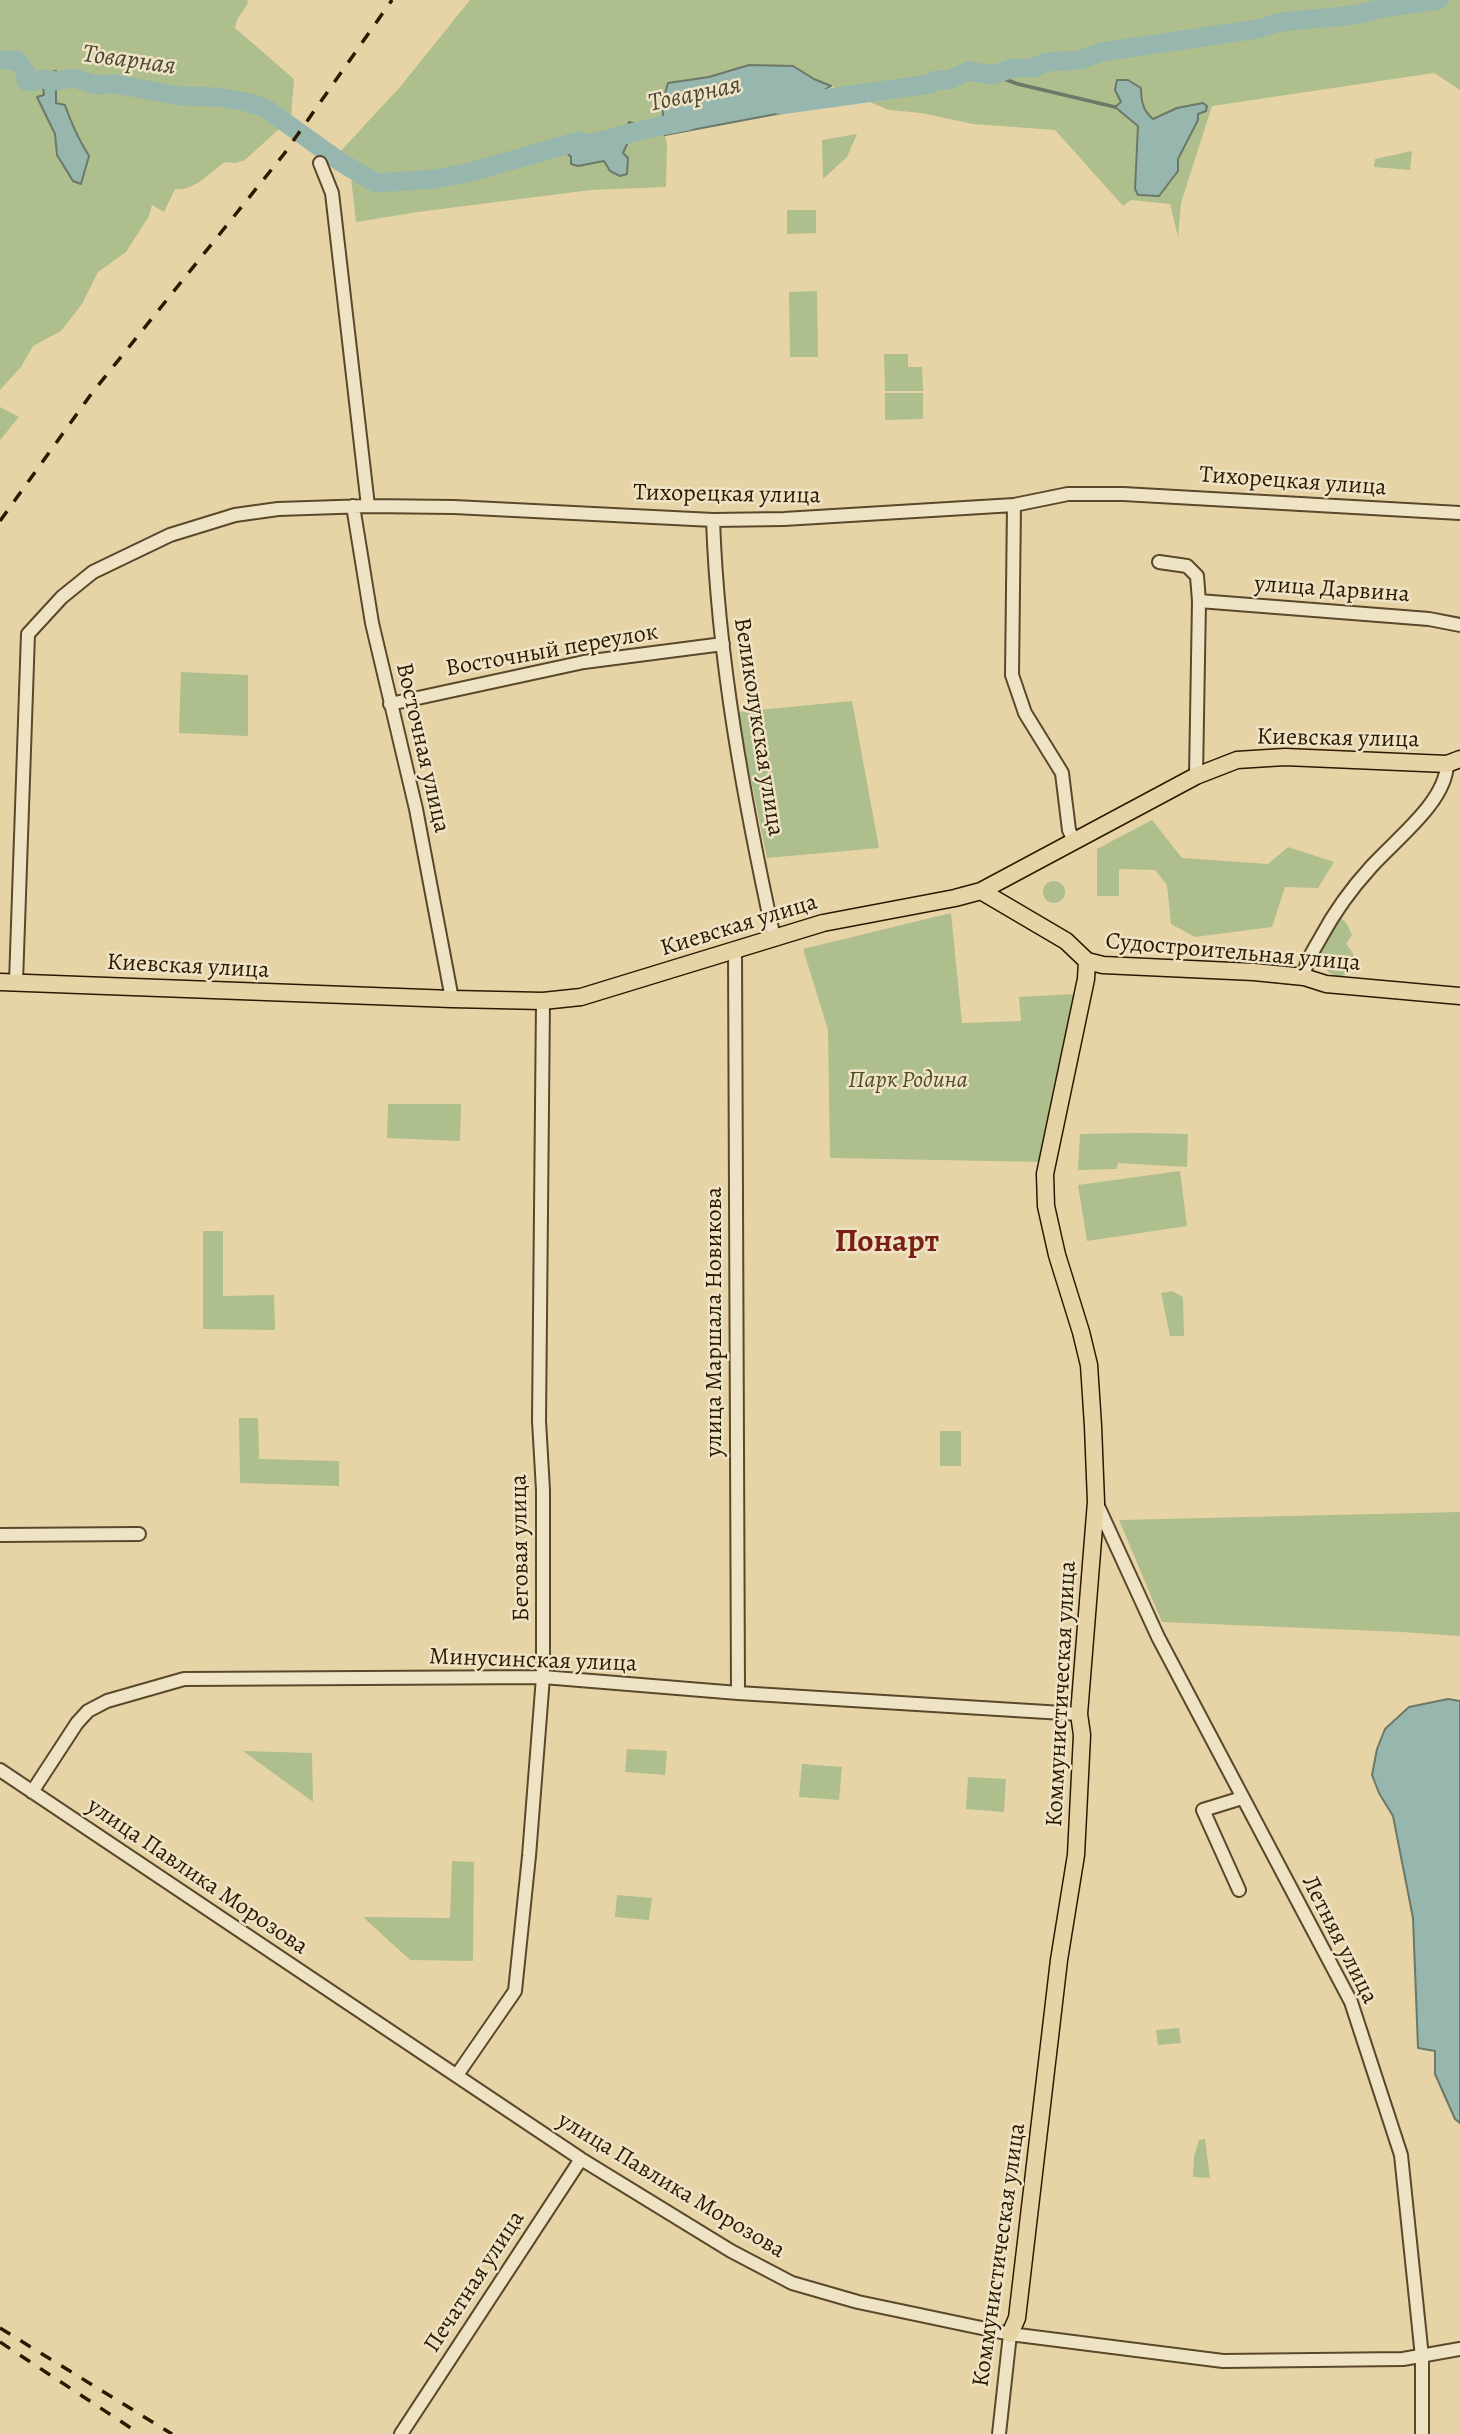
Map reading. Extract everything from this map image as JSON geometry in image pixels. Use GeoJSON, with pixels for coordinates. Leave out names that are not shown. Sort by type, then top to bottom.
{"type":"FeatureCollection","features":[{"type":"Feature","properties":{"kind":"main road","name":"Киевская улица"},"geometry":{"type":"LineString","coordinates":[[8,982],[452,999],[542,1001],[581,997],[823,923],[981,891],[1196,776],[1228,763],[1285,757],[1454,761]]}},
{"type":"Feature","properties":{"kind":"main road","name":"Судостроительная улица"},"geometry":{"type":"LineString","coordinates":[[981,891],[1066,941],[1087,961],[1102,965],[1304,977],[1326,984],[1460,996]]}},
{"type":"Feature","properties":{"kind":"main road","name":"Коммунистическая улица"},"geometry":{"type":"LineString","coordinates":[[1010,2334],[1017,2318],[1059,1960],[1076,1855],[1082,1735],[1079,1714],[1096,1502],[1089,1365],[1057,1255],[1046,1206],[1045,1174],[1086,979],[1087,961]]}},
{"type":"Feature","properties":{"kind":"street"},"geometry":{"type":"LineString","coordinates":[[320,163],[332,193],[368,506]]}},
{"type":"Feature","properties":{"kind":"street","name":"Тихорецкая улица"},"geometry":{"type":"LineString","coordinates":[[8,982],[28,634],[62,597],[93,572],[170,535],[236,515],[278,509],[353,506],[562,511],[713,520],[828,517],[1014,505],[1068,494],[1123,494],[1460,513]]}},
{"type":"Feature","properties":{"kind":"street"},"geometry":{"type":"LineString","coordinates":[[1014,505],[1012,675],[1025,713],[1062,773],[1069,830],[1074,841]]}},
{"type":"Feature","properties":{"kind":"street","name":"Восточная улица"},"geometry":{"type":"LineString","coordinates":[[353,506],[372,623],[416,809],[452,999]]}},
{"type":"Feature","properties":{"kind":"street","name":"Великолукская улица"},"geometry":{"type":"LineString","coordinates":[[713,520],[727,690],[747,807],[774,938]]}},
{"type":"Feature","properties":{"kind":"street"},"geometry":{"type":"LineString","coordinates":[[1159,562],[1187,566],[1197,576],[1199,601],[1196,776]]}},
{"type":"Feature","properties":{"kind":"street","name":"улица Дарвина"},"geometry":{"type":"LineString","coordinates":[[1199,601],[1429,618],[1460,625]]}},
{"type":"Feature","properties":{"kind":"street","name":"Восточный переулок"},"geometry":{"type":"LineString","coordinates":[[390,704],[584,662],[723,644]]}},
{"type":"Feature","properties":{"kind":"street"},"geometry":{"type":"LineString","coordinates":[[1304,977],[1308,961],[1337,907],[1429,806],[1445,782],[1454,761]]}},
{"type":"Feature","properties":{"kind":"street","name":"улица Маршала Новикова"},"geometry":{"type":"LineString","coordinates":[[735,950],[738,1693]]}},
{"type":"Feature","properties":{"kind":"street","name":"Беговая улица"},"geometry":{"type":"LineString","coordinates":[[457,2075],[514,1991],[529,1856],[543,1677],[543,1490],[539,1421],[542,1001]]}},
{"type":"Feature","properties":{"kind":"street","name":"Летняя улица"},"geometry":{"type":"LineString","coordinates":[[1096,1502],[1158,1637],[1351,2002],[1401,2155],[1422,2357],[1422,2434]]}},
{"type":"Feature","properties":{"kind":"street"},"geometry":{"type":"LineString","coordinates":[[0,1535],[139,1534]]}},
{"type":"Feature","properties":{"kind":"street","name":"Минусинская улица"},"geometry":{"type":"LineString","coordinates":[[32,1792],[77,1723],[88,1711],[107,1701],[176,1681],[543,1677],[738,1693],[1079,1714]]}},
{"type":"Feature","properties":{"kind":"street","name":"улица Павлика Морозова"},"geometry":{"type":"LineString","coordinates":[[0,1770],[581,2159],[731,2251],[792,2283],[858,2302],[1010,2334],[1223,2361],[1422,2357],[1460,2349]]}},
{"type":"Feature","properties":{"kind":"street"},"geometry":{"type":"LineString","coordinates":[[1239,1890],[1203,1810],[1242,1798]]}},
{"type":"Feature","properties":{"kind":"street","name":"Печатная улица"},"geometry":{"type":"LineString","coordinates":[[406,2432],[581,2159]]}},
{"type":"Feature","properties":{"kind":"street","name":"Коммунистическая улица"},"geometry":{"type":"LineString","coordinates":[[999,2434],[1010,2334]]}},
{"type":"Feature","properties":{"kind":"green space"},"geometry":{"type":"Polygon","coordinates":[[[0,0],[247,0],[248,3],[235,28],[294,79],[291,118],[245,160],[225,162],[195,184],[175,189],[164,212],[152,205],[149,216],[126,252],[98,272],[82,304],[61,331],[33,346],[21,367],[0,390],[0,0]],[[56,81],[44,85],[44,95],[38,97],[55,134],[57,155],[73,180],[89,156],[65,105],[56,104],[56,81]]]}},
{"type":"Feature","properties":{"kind":"green space"},"geometry":{"type":"Polygon","coordinates":[[[470,0],[1460,0],[1460,90],[1434,73],[1212,106],[1181,203],[1178,237],[1170,204],[1131,200],[1123,206],[1055,130],[973,124],[921,113],[889,110],[814,79],[793,66],[668,83],[663,126],[667,144],[666,187],[591,190],[356,222],[351,178],[338,154],[400,87],[470,0]],[[1115,90],[1121,102],[1115,107],[1138,125],[1135,189],[1178,160],[1198,120],[1198,114],[1177,108],[1153,119],[1146,113],[1141,98],[1115,90]],[[629,122],[626,130],[610,137],[599,136],[588,141],[571,157],[571,164],[578,166],[604,161],[620,176],[627,174],[628,158],[623,154],[634,138],[651,128],[629,122]]]}},
{"type":"Feature","properties":{"kind":"green space"},"geometry":{"type":"Polygon","coordinates":[[[857,134],[847,157],[823,179],[822,140],[857,134]]]}},
{"type":"Feature","properties":{"kind":"green space"},"geometry":{"type":"Polygon","coordinates":[[[1412,151],[1410,170],[1374,167],[1375,159],[1412,151]]]}},
{"type":"Feature","properties":{"kind":"green space"},"geometry":{"type":"Polygon","coordinates":[[[787,210],[816,210],[816,233],[787,234],[787,210]]]}},
{"type":"Feature","properties":{"kind":"green space"},"geometry":{"type":"Polygon","coordinates":[[[817,291],[818,357],[790,357],[789,292],[817,291]]]}},
{"type":"Feature","properties":{"kind":"green space"},"geometry":{"type":"Polygon","coordinates":[[[884,354],[908,354],[908,367],[922,367],[923,391],[885,391],[884,354]]]}},
{"type":"Feature","properties":{"kind":"green space"},"geometry":{"type":"Polygon","coordinates":[[[885,393],[923,393],[923,419],[885,420],[885,393]]]}},
{"type":"Feature","properties":{"kind":"green space"},"geometry":{"type":"Polygon","coordinates":[[[0,407],[19,417],[0,440],[0,407]]]}},
{"type":"Feature","properties":{"kind":"green space"},"geometry":{"type":"Polygon","coordinates":[[[181,672],[248,675],[248,736],[179,733],[181,672]]]}},
{"type":"Feature","properties":{"kind":"green space"},"geometry":{"type":"Polygon","coordinates":[[[852,701],[879,848],[767,858],[737,712],[852,701]]]}},
{"type":"Feature","properties":{"kind":"green space"},"geometry":{"type":"Polygon","coordinates":[[[1152,820],[1182,858],[1268,864],[1288,847],[1334,862],[1318,888],[1285,887],[1272,927],[1195,937],[1171,924],[1167,885],[1155,870],[1119,869],[1119,896],[1097,896],[1097,849],[1152,820]]]}},
{"type":"Feature","properties":{"kind":"green space"},"geometry":{"type":"Polygon","coordinates":[[[1054,881],[1062,884],[1065,892],[1062,900],[1054,903],[1046,900],[1043,892],[1046,884],[1054,881]]]}},
{"type":"Feature","properties":{"kind":"green space","name":"Парк Родина"},"geometry":{"type":"Polygon","coordinates":[[[951,913],[962,1023],[1021,1021],[1019,997],[1075,994],[1045,1162],[830,1158],[828,1030],[803,949],[951,913]]]}},
{"type":"Feature","properties":{"kind":"green space"},"geometry":{"type":"Polygon","coordinates":[[[1340,917],[1352,935],[1346,944],[1353,954],[1355,964],[1351,971],[1339,977],[1328,972],[1318,954],[1340,917]]]}},
{"type":"Feature","properties":{"kind":"green space"},"geometry":{"type":"Polygon","coordinates":[[[388,1104],[461,1104],[460,1141],[387,1138],[388,1104]]]}},
{"type":"Feature","properties":{"kind":"green space"},"geometry":{"type":"Polygon","coordinates":[[[1080,1134],[1188,1134],[1187,1167],[1118,1163],[1117,1169],[1078,1170],[1080,1134]]]}},
{"type":"Feature","properties":{"kind":"green space"},"geometry":{"type":"Polygon","coordinates":[[[1180,1171],[1187,1226],[1087,1241],[1078,1185],[1180,1171]]]}},
{"type":"Feature","properties":{"kind":"green space"},"geometry":{"type":"Polygon","coordinates":[[[203,1231],[223,1231],[223,1296],[274,1295],[275,1330],[203,1329],[203,1231]]]}},
{"type":"Feature","properties":{"kind":"green space"},"geometry":{"type":"Polygon","coordinates":[[[1172,1291],[1183,1297],[1184,1336],[1170,1336],[1161,1293],[1172,1291]]]}},
{"type":"Feature","properties":{"kind":"green space"},"geometry":{"type":"Polygon","coordinates":[[[239,1418],[258,1418],[259,1459],[339,1461],[339,1486],[240,1483],[239,1418]]]}},
{"type":"Feature","properties":{"kind":"green space"},"geometry":{"type":"Polygon","coordinates":[[[940,1431],[961,1431],[961,1466],[940,1466],[940,1431]]]}},
{"type":"Feature","properties":{"kind":"green space"},"geometry":{"type":"Polygon","coordinates":[[[1460,1512],[1460,1636],[1162,1622],[1119,1520],[1460,1512]]]}},
{"type":"Feature","properties":{"kind":"green space"},"geometry":{"type":"Polygon","coordinates":[[[627,1749],[667,1751],[665,1775],[625,1772],[627,1749]]]}},
{"type":"Feature","properties":{"kind":"green space"},"geometry":{"type":"Polygon","coordinates":[[[243,1751],[312,1753],[313,1802],[243,1751]]]}},
{"type":"Feature","properties":{"kind":"green space"},"geometry":{"type":"Polygon","coordinates":[[[802,1764],[842,1767],[839,1800],[799,1797],[802,1764]]]}},
{"type":"Feature","properties":{"kind":"green space"},"geometry":{"type":"Polygon","coordinates":[[[968,1777],[1006,1779],[1004,1812],[966,1809],[968,1777]]]}},
{"type":"Feature","properties":{"kind":"green space"},"geometry":{"type":"Polygon","coordinates":[[[452,1861],[474,1862],[473,1961],[410,1960],[363,1917],[450,1918],[452,1861]]]}},
{"type":"Feature","properties":{"kind":"green space"},"geometry":{"type":"Polygon","coordinates":[[[617,1895],[652,1898],[649,1920],[615,1917],[617,1895]]]}},
{"type":"Feature","properties":{"kind":"green space"},"geometry":{"type":"Polygon","coordinates":[[[1179,2028],[1181,2043],[1158,2045],[1156,2030],[1179,2028]]]}},
{"type":"Feature","properties":{"kind":"green space"},"geometry":{"type":"Polygon","coordinates":[[[1205,2139],[1210,2178],[1193,2177],[1194,2157],[1199,2140],[1205,2139]]]}},
{"type":"Feature","properties":{"kind":"water"},"geometry":{"type":"Polygon","coordinates":[[[749,65],[793,66],[831,86],[787,112],[665,135],[662,104],[668,83],[709,77],[749,65]]]}},
{"type":"Feature","properties":{"kind":"water"},"geometry":{"type":"Polygon","coordinates":[[[56,71],[56,103],[65,105],[89,156],[81,184],[73,181],[57,155],[55,134],[37,97],[44,95],[42,79],[46,73],[56,71]]]}},
{"type":"Feature","properties":{"kind":"water"},"geometry":{"type":"Polygon","coordinates":[[[1117,80],[1128,80],[1141,88],[1143,105],[1153,119],[1177,108],[1203,103],[1207,106],[1206,111],[1198,114],[1198,120],[1178,159],[1178,171],[1159,196],[1138,195],[1135,189],[1138,126],[1115,107],[1121,102],[1115,90],[1117,80]]]}},
{"type":"Feature","properties":{"kind":"water"},"geometry":{"type":"Polygon","coordinates":[[[629,122],[651,128],[652,134],[636,134],[628,142],[623,153],[628,158],[627,174],[620,176],[610,171],[604,161],[578,166],[571,164],[571,157],[565,151],[587,141],[626,131],[629,122]]]}},
{"type":"Feature","properties":{"kind":"water"},"geometry":{"type":"Polygon","coordinates":[[[1448,1699],[1460,1701],[1460,2123],[1455,2119],[1435,2074],[1435,2051],[1418,2048],[1413,1918],[1393,1816],[1372,1775],[1377,1749],[1385,1729],[1409,1707],[1448,1699]]]}},
{"type":"Feature","properties":{"kind":"waterway","name":"Товарная"},"geometry":{"type":"LineString","coordinates":[[780,105],[930,84],[936,80],[949,80],[968,71],[993,75],[1013,68],[1033,68],[1046,62],[1080,60],[1102,52],[1257,29],[1281,22],[1355,15],[1382,8],[1439,0]]}},
{"type":"Feature","properties":{"kind":"waterway","name":"Товарная"},"geometry":{"type":"LineString","coordinates":[[0,60],[17,60],[26,73],[26,81],[74,78],[95,85],[115,84],[180,96],[217,97],[265,108],[342,163],[376,183],[435,179],[471,172],[579,141],[584,145],[688,121]]}},
{"type":"Feature","properties":{"kind":"waterway"},"geometry":{"type":"LineString","coordinates":[[993,75],[1018,84],[1115,107]]}},
{"type":"Feature","properties":{"kind":"railway"},"geometry":{"type":"LineString","coordinates":[[0,521],[92,393],[284,154],[392,0]]}},
{"type":"Feature","properties":{"kind":"railway"},"geometry":{"type":"LineString","coordinates":[[0,2328],[172,2434]]}},
{"type":"Feature","properties":{"kind":"railway"},"geometry":{"type":"LineString","coordinates":[[0,2342],[140,2434]]}},
{"type":"Feature","properties":{"kind":"district","name":"Понарт"},"geometry":{"type":"Point","coordinates":[887,1243]}}]}
